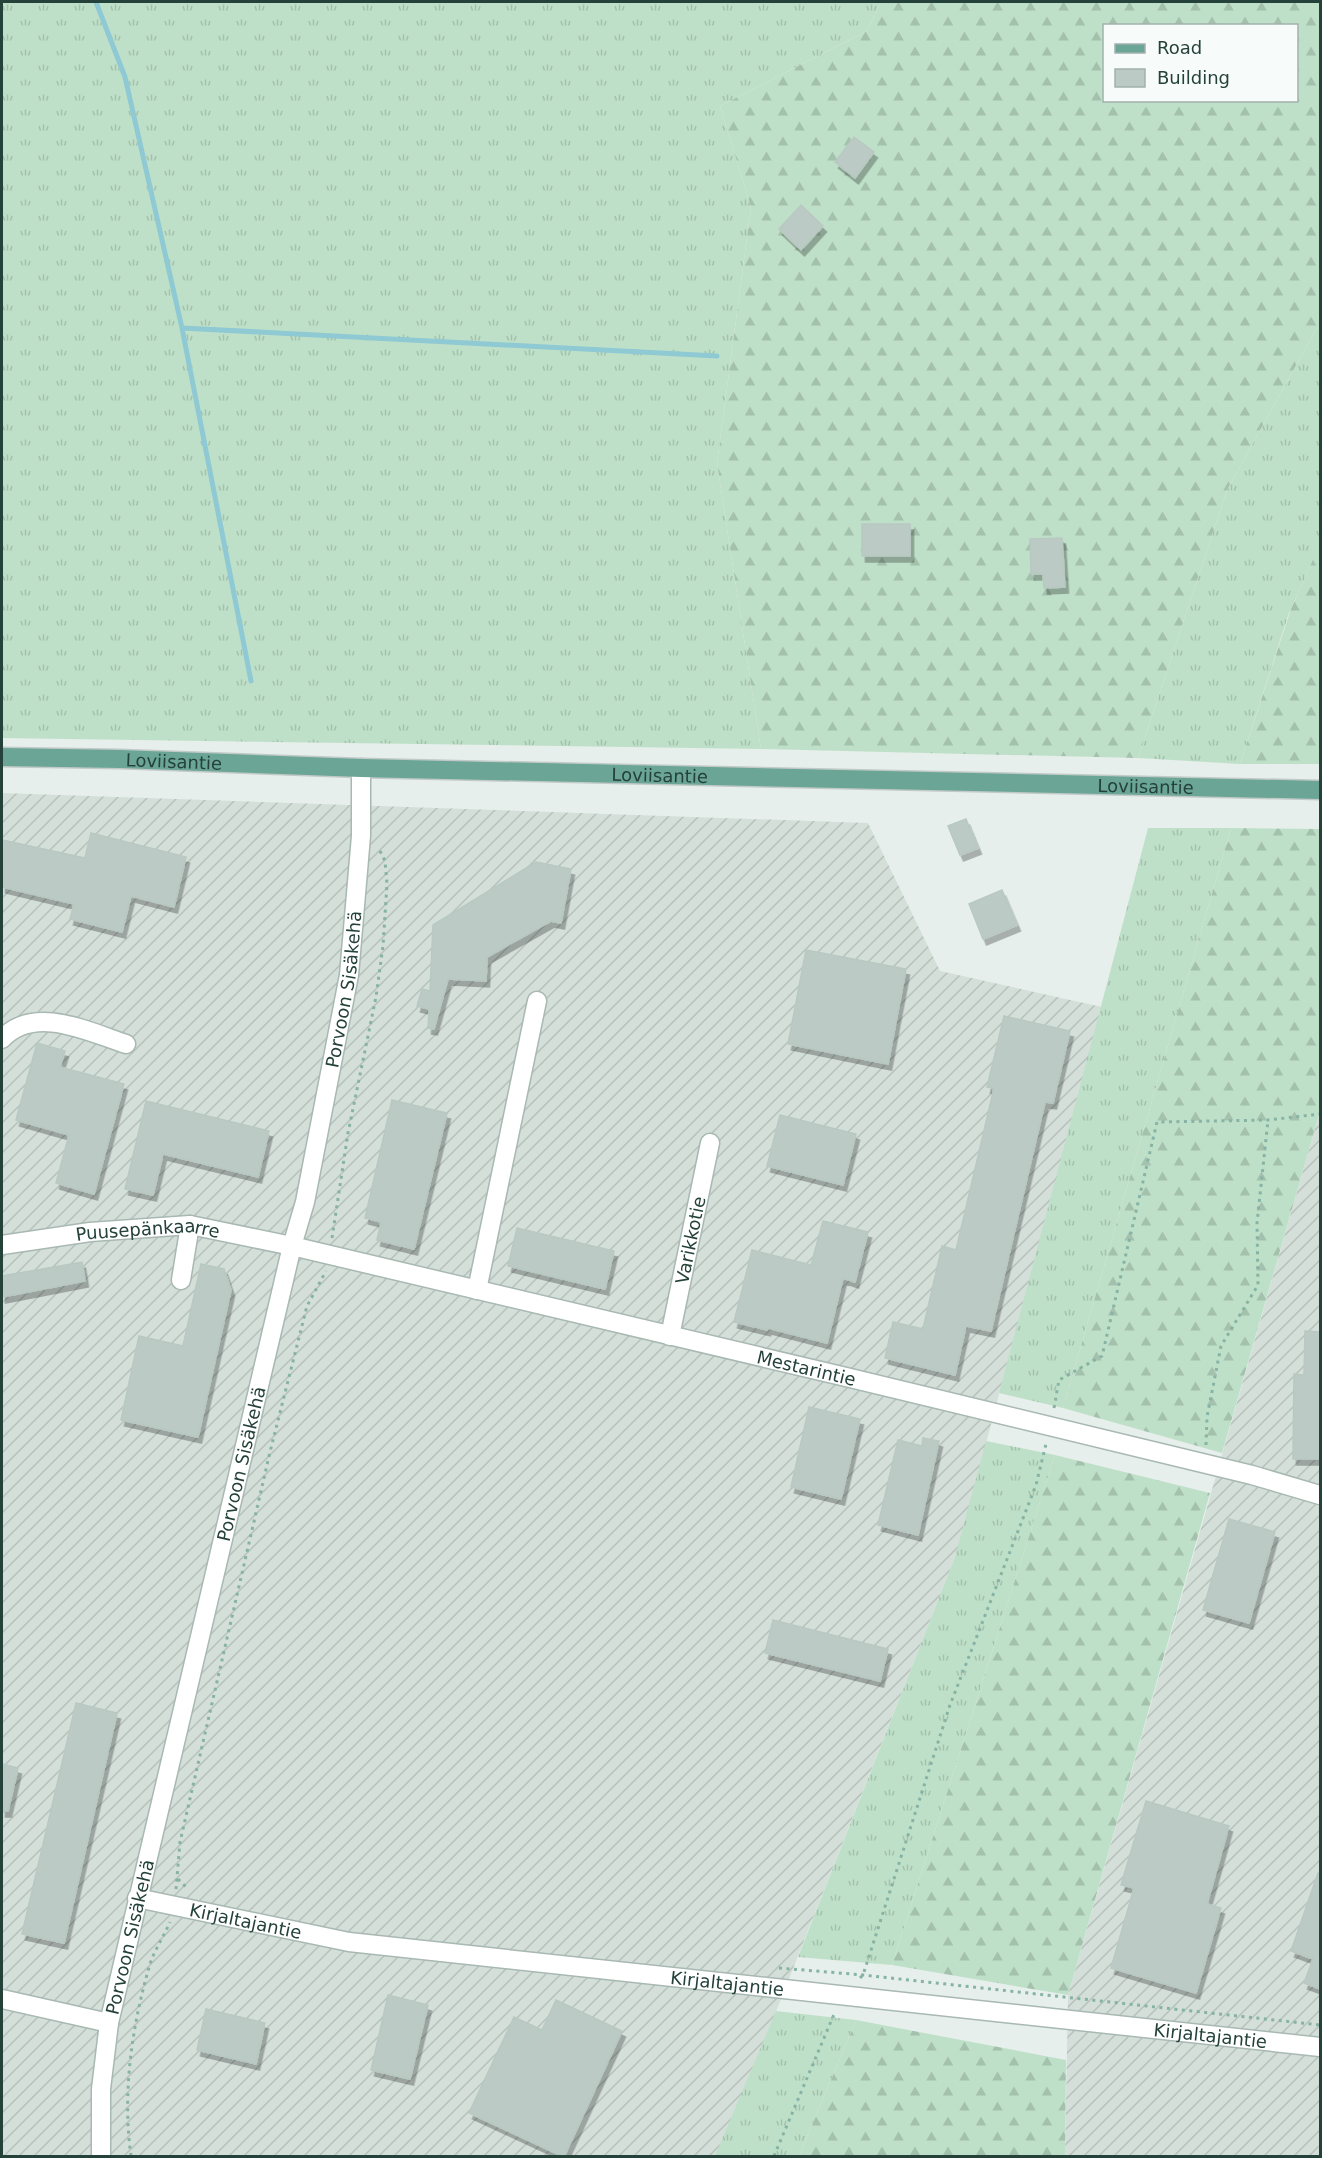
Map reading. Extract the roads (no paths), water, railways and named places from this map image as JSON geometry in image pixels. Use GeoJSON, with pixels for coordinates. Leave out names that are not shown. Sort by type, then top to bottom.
{"type":"FeatureCollection","features":[{"type":"Feature","properties":{"kind":"main road","name":"Loviisantie"},"geometry":{"type":"LineString","coordinates":[[2,757],[361,768],[1320,790]]}},
{"type":"Feature","properties":{"kind":"street","name":"Porvoon Sisäkehä"},"geometry":{"type":"LineString","coordinates":[[101,2157],[101,2089],[109,2023],[292,1246],[305,1202],[350,975],[361,836],[361,768]]}},
{"type":"Feature","properties":{"kind":"street"},"geometry":{"type":"LineString","coordinates":[[477,1290],[537,1001]]}},
{"type":"Feature","properties":{"kind":"street"},"geometry":{"type":"LineString","coordinates":[[2,1039],[23,1025],[41,1022],[64,1023],[126,1044]]}},
{"type":"Feature","properties":{"kind":"street","name":"Varikkotie"},"geometry":{"type":"LineString","coordinates":[[670,1336],[710,1143]]}},
{"type":"Feature","properties":{"kind":"street","name":"Puusepänkaarre"},"geometry":{"type":"LineString","coordinates":[[2,1245],[100,1231],[190,1225],[292,1246]]}},
{"type":"Feature","properties":{"kind":"street"},"geometry":{"type":"LineString","coordinates":[[181,1280],[190,1225]]}},
{"type":"Feature","properties":{"kind":"street","name":"Mestarintie"},"geometry":{"type":"LineString","coordinates":[[292,1246],[1050,1426],[1251,1475],[1320,1495]]}},
{"type":"Feature","properties":{"kind":"street","name":"Kirjaltajantie"},"geometry":{"type":"LineString","coordinates":[[137,1898],[349,1942],[1320,2048]]}},
{"type":"Feature","properties":{"kind":"street"},"geometry":{"type":"LineString","coordinates":[[2,1999],[109,2023]]}},
{"type":"Feature","properties":{"kind":"waterway"},"geometry":{"type":"LineString","coordinates":[[96,2],[125,77],[182,328],[251,681]]}},
{"type":"Feature","properties":{"kind":"waterway"},"geometry":{"type":"LineString","coordinates":[[182,328],[717,356]]}}]}
